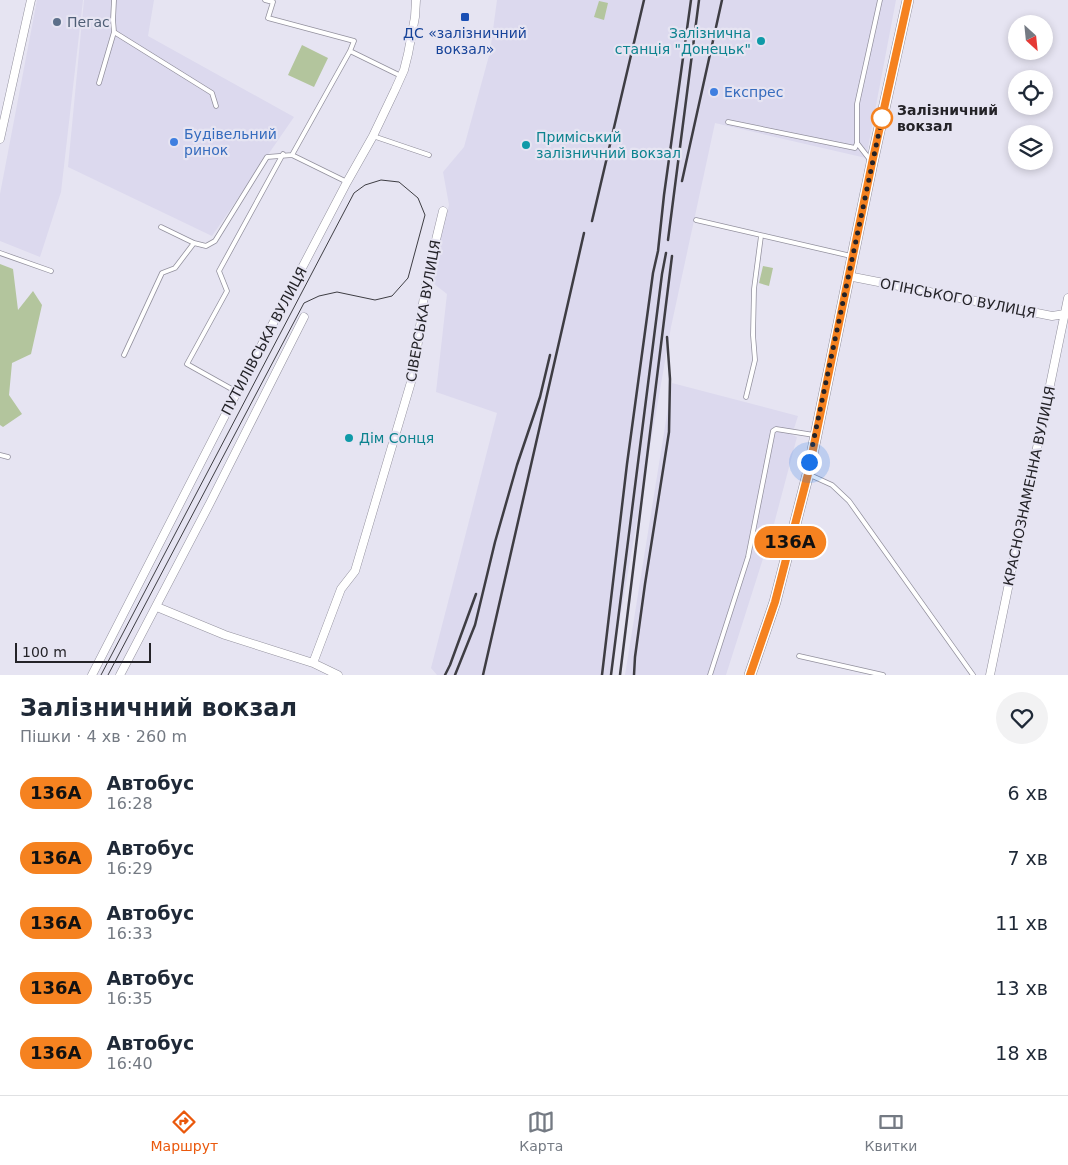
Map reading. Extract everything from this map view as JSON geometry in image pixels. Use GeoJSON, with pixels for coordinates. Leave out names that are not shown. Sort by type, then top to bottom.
{"type":"FeatureCollection","features":[{"type":"Feature","properties":{"kind":"main road"},"geometry":{"type":"LineString","coordinates":[[750,675],[775,602],[808,474],[848,276],[908,0]]}},
{"type":"Feature","properties":{"kind":"street"},"geometry":{"type":"LineString","coordinates":[[0,139],[31,1],[22,0]]}},
{"type":"Feature","properties":{"kind":"street","name":"ПУТИЛІВСЬКА ВУЛИЦЯ"},"geometry":{"type":"LineString","coordinates":[[92,675],[237,392],[373,136],[401,76],[408,54],[417,1]]}},
{"type":"Feature","properties":{"kind":"street","name":"СІВЕРСЬКА ВУЛИЦЯ"},"geometry":{"type":"LineString","coordinates":[[313,663],[341,589],[355,572],[414,372],[426,281],[443,211]]}},
{"type":"Feature","properties":{"kind":"street","name":"ОГІНСЬКОГО ВУЛИЦЯ"},"geometry":{"type":"LineString","coordinates":[[848,276],[1052,316],[1066,314]]}},
{"type":"Feature","properties":{"kind":"street","name":"КРАСНОЗНАМЕННА ВУЛИЦЯ"},"geometry":{"type":"LineString","coordinates":[[990,675],[1068,298]]}},
{"type":"Feature","properties":{"kind":"street","name":"ПУТИЛІВСЬКА ВУЛИЦЯ"},"geometry":{"type":"LineString","coordinates":[[120,675],[157,607],[304,317]]}},
{"type":"Feature","properties":{"kind":"street"},"geometry":{"type":"LineString","coordinates":[[157,607],[225,634],[313,663],[338,675]]}},
{"type":"Feature","properties":{"kind":"lane"},"geometry":{"type":"LineString","coordinates":[[99,82],[114,32],[114,0]]}},
{"type":"Feature","properties":{"kind":"lane"},"geometry":{"type":"LineString","coordinates":[[264,0],[273,2],[268,18],[354,40],[350,51],[292,155]]}},
{"type":"Feature","properties":{"kind":"lane"},"geometry":{"type":"LineString","coordinates":[[728,122],[855,148],[857,142],[857,104],[880,0]]}},
{"type":"Feature","properties":{"kind":"lane"},"geometry":{"type":"LineString","coordinates":[[114,32],[212,92],[216,106]]}},
{"type":"Feature","properties":{"kind":"lane"},"geometry":{"type":"LineString","coordinates":[[350,51],[401,76]]}},
{"type":"Feature","properties":{"kind":"lane"},"geometry":{"type":"LineString","coordinates":[[373,136],[429,155]]}},
{"type":"Feature","properties":{"kind":"lane"},"geometry":{"type":"LineString","coordinates":[[857,142],[872,163]]}},
{"type":"Feature","properties":{"kind":"lane"},"geometry":{"type":"LineString","coordinates":[[237,392],[187,364],[227,291],[219,271],[283,154]]}},
{"type":"Feature","properties":{"kind":"lane"},"geometry":{"type":"LineString","coordinates":[[160,227],[194,243],[206,246],[215,242],[267,156],[292,155],[347,182]]}},
{"type":"Feature","properties":{"kind":"lane"},"geometry":{"type":"LineString","coordinates":[[696,220],[853,256]]}},
{"type":"Feature","properties":{"kind":"lane"},"geometry":{"type":"LineString","coordinates":[[746,397],[755,360],[753,335],[754,289],[761,236]]}},
{"type":"Feature","properties":{"kind":"lane"},"geometry":{"type":"LineString","coordinates":[[124,355],[162,274],[175,268],[194,243]]}},
{"type":"Feature","properties":{"kind":"lane"},"geometry":{"type":"LineString","coordinates":[[0,253],[51,270]]}},
{"type":"Feature","properties":{"kind":"lane"},"geometry":{"type":"LineString","coordinates":[[710,675],[748,557],[772,431],[776,429],[815,436]]}},
{"type":"Feature","properties":{"kind":"lane"},"geometry":{"type":"LineString","coordinates":[[0,455],[8,457]]}},
{"type":"Feature","properties":{"kind":"lane"},"geometry":{"type":"LineString","coordinates":[[808,474],[832,485],[849,501],[973,675]]}},
{"type":"Feature","properties":{"kind":"lane"},"geometry":{"type":"LineString","coordinates":[[799,656],[883,675]]}},
{"type":"Feature","properties":{"kind":"shaded area"},"geometry":{"type":"Polygon","coordinates":[[[37,0],[83,0],[61,192],[40,257],[0,241],[0,194],[37,0]]]}},
{"type":"Feature","properties":{"kind":"shaded area","name":"Будівельний ринок"},"geometry":{"type":"Polygon","coordinates":[[[84,0],[154,0],[148,36],[294,117],[212,236],[68,167],[84,0]]]}},
{"type":"Feature","properties":{"kind":"shaded area"},"geometry":{"type":"Polygon","coordinates":[[[497,0],[896,0],[866,158],[715,123],[671,327],[610,675],[437,675],[431,668],[497,413],[436,392],[447,294],[429,280],[449,205],[443,172],[464,147],[490,52],[497,0]]]}},
{"type":"Feature","properties":{"kind":"shaded area"},"geometry":{"type":"Polygon","coordinates":[[[672,383],[798,416],[792,435],[797,437],[774,524],[726,675],[625,675],[672,383]]]}},
{"type":"Feature","properties":{"kind":"green space"},"geometry":{"type":"Polygon","coordinates":[[[599,1],[608,3],[604,20],[594,17],[599,1]]]}},
{"type":"Feature","properties":{"kind":"green space"},"geometry":{"type":"Polygon","coordinates":[[[302,45],[328,58],[314,87],[288,75],[302,45]]]}},
{"type":"Feature","properties":{"kind":"green space"},"geometry":{"type":"Polygon","coordinates":[[[0,264],[13,269],[18,310],[33,291],[42,305],[31,354],[12,363],[9,395],[22,414],[3,427],[0,425],[0,264]]]}},
{"type":"Feature","properties":{"kind":"green space"},"geometry":{"type":"Polygon","coordinates":[[[763,266],[773,268],[769,286],[759,283],[763,266]]]}},
{"type":"Feature","properties":{"kind":"tram line"},"geometry":{"type":"LineString","coordinates":[[101,675],[354,193],[365,185],[381,180],[399,182],[418,198],[425,215],[408,278],[392,296],[375,300],[337,292],[319,296],[304,303],[108,675]]}},
{"type":"Feature","properties":{"kind":"railway"},"geometry":{"type":"LineString","coordinates":[[592,221],[644,0]]}},
{"type":"Feature","properties":{"kind":"railway"},"geometry":{"type":"LineString","coordinates":[[602,675],[627,464],[653,273],[658,251],[691,0]]}},
{"type":"Feature","properties":{"kind":"railway"},"geometry":{"type":"LineString","coordinates":[[668,240],[699,0]]}},
{"type":"Feature","properties":{"kind":"railway"},"geometry":{"type":"LineString","coordinates":[[682,181],[722,0]]}},
{"type":"Feature","properties":{"kind":"railway"},"geometry":{"type":"LineString","coordinates":[[483,675],[584,233]]}},
{"type":"Feature","properties":{"kind":"railway"},"geometry":{"type":"LineString","coordinates":[[611,675],[666,253]]}},
{"type":"Feature","properties":{"kind":"railway"},"geometry":{"type":"LineString","coordinates":[[620,675],[672,256]]}},
{"type":"Feature","properties":{"kind":"railway"},"geometry":{"type":"LineString","coordinates":[[634,675],[645,584],[669,432],[670,379],[667,337]]}},
{"type":"Feature","properties":{"kind":"railway"},"geometry":{"type":"LineString","coordinates":[[455,675],[475,625],[495,542],[517,465],[540,397],[550,355]]}},
{"type":"Feature","properties":{"kind":"railway"},"geometry":{"type":"LineString","coordinates":[[445,675],[476,594]]}},
{"type":"Feature","properties":{"kind":"bus line","name":"136А"},"geometry":{"type":"LineString","coordinates":[[750,675],[775,602],[808,474],[872,163],[908,0]]}},
{"type":"Feature","properties":{"kind":"place","name":"ДС «залізничний вокзал»"},"geometry":{"type":"Point","coordinates":[465,17]}},
{"type":"Feature","properties":{"kind":"place","name":"Пегас"},"geometry":{"type":"Point","coordinates":[57,22]}},
{"type":"Feature","properties":{"kind":"place","name":"Залізнична станція \"Донецьк\""},"geometry":{"type":"Point","coordinates":[761,41]}},
{"type":"Feature","properties":{"kind":"place","name":"Експрес"},"geometry":{"type":"Point","coordinates":[714,92]}},
{"type":"Feature","properties":{"kind":"place","name":"Залізничний вокзал"},"geometry":{"type":"Point","coordinates":[882,118]}},
{"type":"Feature","properties":{"kind":"place","name":"Будівельний ринок"},"geometry":{"type":"Point","coordinates":[174,142]}},
{"type":"Feature","properties":{"kind":"place","name":"Приміський залізничний вокзал"},"geometry":{"type":"Point","coordinates":[526,145]}},
{"type":"Feature","properties":{"kind":"place","name":"Дім Сонця"},"geometry":{"type":"Point","coordinates":[349,438]}},
{"type":"Feature","properties":{"kind":"route"},"geometry":{"type":"LineString","coordinates":[[809,462],[882,118]]}}]}
